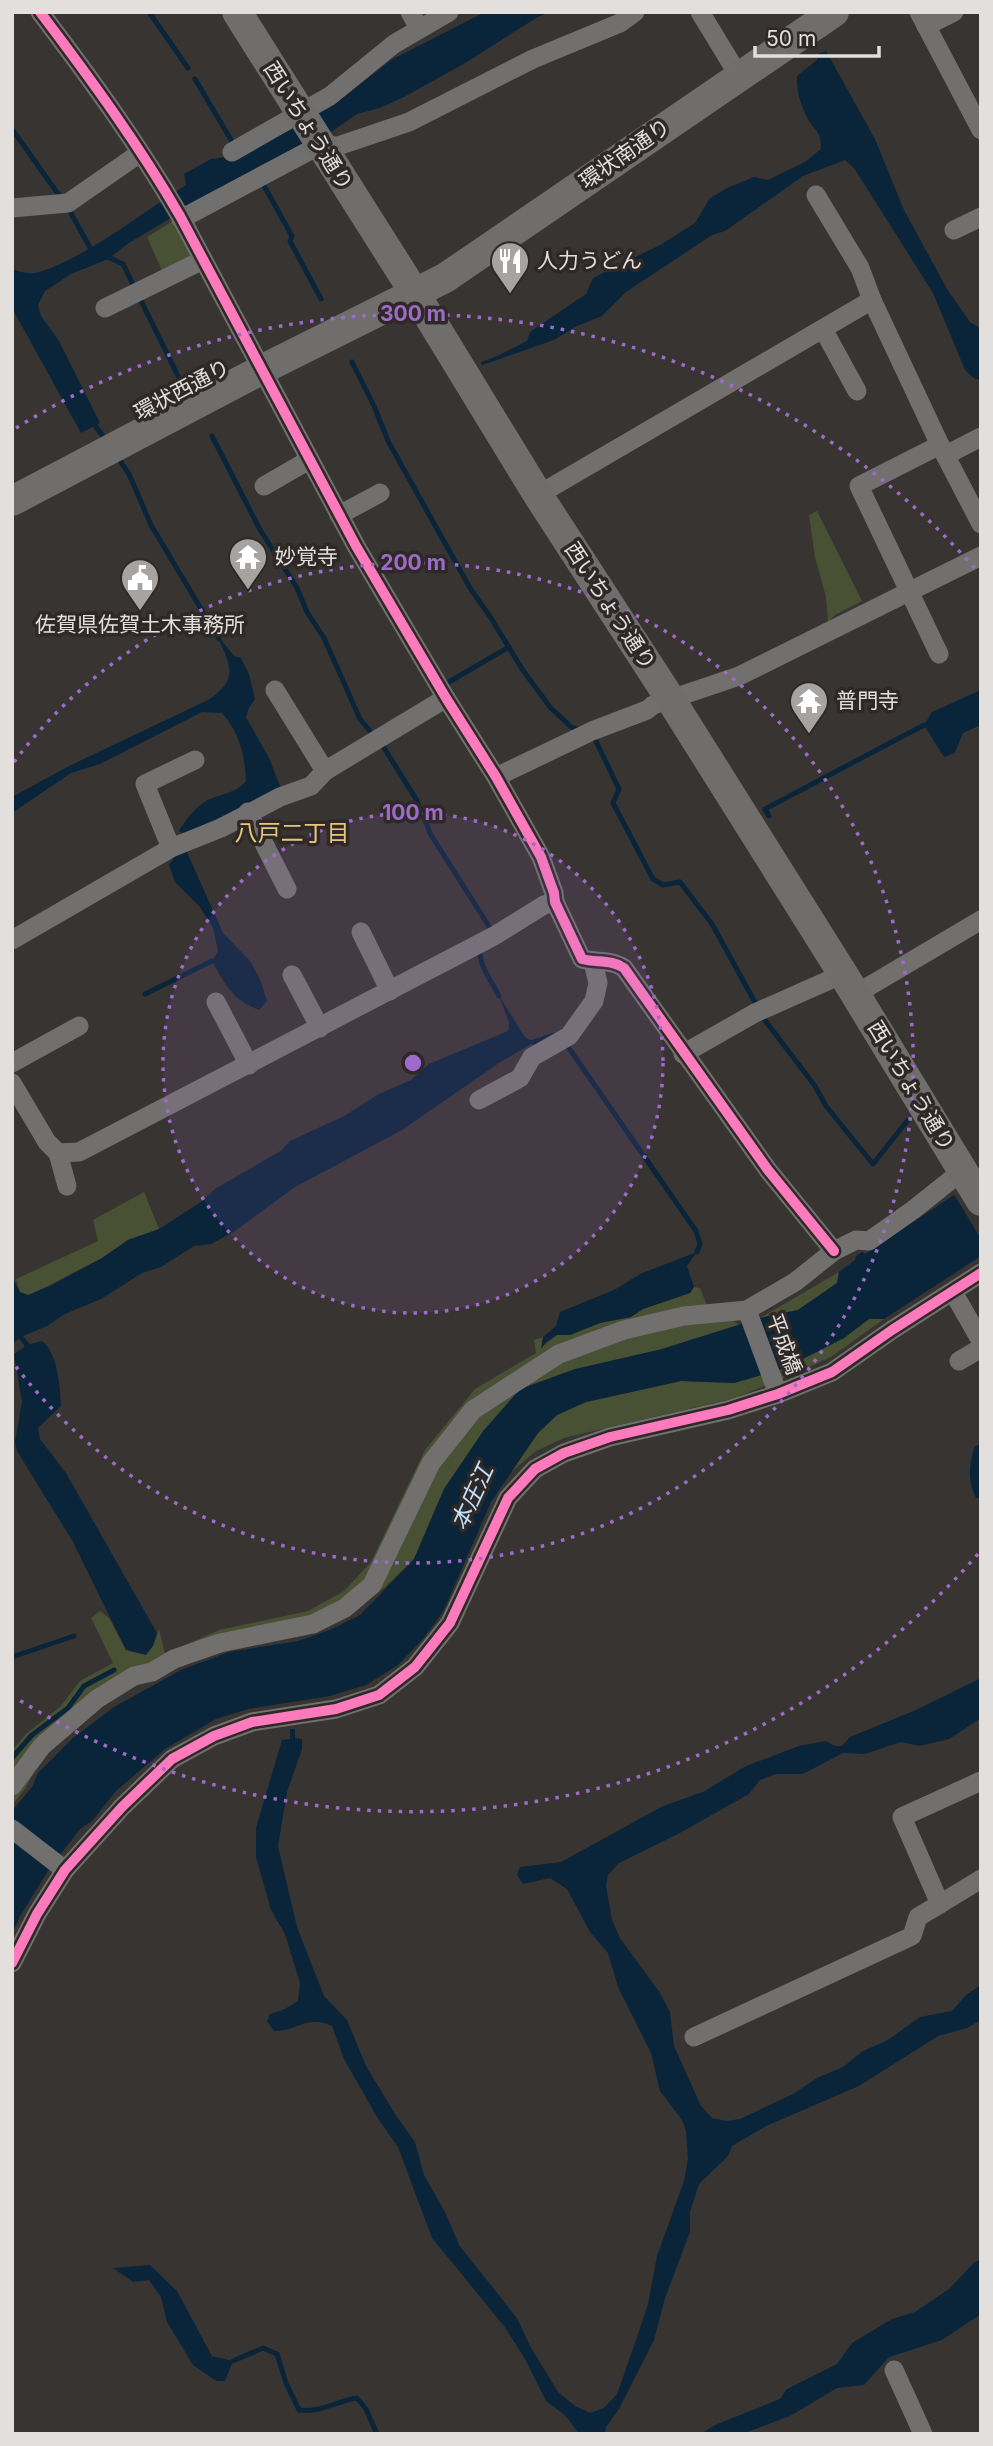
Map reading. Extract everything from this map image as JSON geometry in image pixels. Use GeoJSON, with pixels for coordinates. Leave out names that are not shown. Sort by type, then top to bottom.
{"type":"FeatureCollection","features":[{"type":"Feature","properties":{"kind":"highway","name":"西いちょう通り"},"geometry":{"type":"LineString","coordinates":[[237,12],[414,292],[538,495],[671,700],[849,984],[981,1201]]}},
{"type":"Feature","properties":{"kind":"highway","name":"環状南通り"},"geometry":{"type":"LineString","coordinates":[[414,292],[446,278],[834,12]]}},
{"type":"Feature","properties":{"kind":"highway","name":"環状西通り"},"geometry":{"type":"LineString","coordinates":[[12,501],[414,292]]}},
{"type":"Feature","properties":{"kind":"street"},"geometry":{"type":"LineString","coordinates":[[40,12],[140,153],[181,218],[339,515],[541,857],[555,902],[582,959],[615,962],[624,968],[768,1170],[834,1251]]}},
{"type":"Feature","properties":{"kind":"street"},"geometry":{"type":"LineString","coordinates":[[232,152],[330,96],[394,44],[415,20],[449,12]]}},
{"type":"Feature","properties":{"kind":"street"},"geometry":{"type":"LineString","coordinates":[[181,218],[320,145],[338,146],[408,122],[533,60],[620,23],[635,12]]}},
{"type":"Feature","properties":{"kind":"street"},"geometry":{"type":"LineString","coordinates":[[700,12],[739,76]]}},
{"type":"Feature","properties":{"kind":"street"},"geometry":{"type":"LineString","coordinates":[[954,12],[923,19],[981,130]]}},
{"type":"Feature","properties":{"kind":"street"},"geometry":{"type":"LineString","coordinates":[[12,208],[66,204],[140,153]]}},
{"type":"Feature","properties":{"kind":"street"},"geometry":{"type":"LineString","coordinates":[[816,195],[860,268],[872,300],[981,524]]}},
{"type":"Feature","properties":{"kind":"street"},"geometry":{"type":"LineString","coordinates":[[954,230],[981,217]]}},
{"type":"Feature","properties":{"kind":"street"},"geometry":{"type":"LineString","coordinates":[[105,308],[203,260]]}},
{"type":"Feature","properties":{"kind":"street"},"geometry":{"type":"LineString","coordinates":[[538,495],[872,300]]}},
{"type":"Feature","properties":{"kind":"street"},"geometry":{"type":"LineString","coordinates":[[823,329],[857,391]]}},
{"type":"Feature","properties":{"kind":"street"},"geometry":{"type":"LineString","coordinates":[[939,654],[859,486],[981,437]]}},
{"type":"Feature","properties":{"kind":"street"},"geometry":{"type":"LineString","coordinates":[[264,486],[309,460]]}},
{"type":"Feature","properties":{"kind":"street"},"geometry":{"type":"LineString","coordinates":[[339,515],[380,493]]}},
{"type":"Feature","properties":{"kind":"street"},"geometry":{"type":"LineString","coordinates":[[496,777],[653,705],[739,676],[981,556]]}},
{"type":"Feature","properties":{"kind":"street"},"geometry":{"type":"LineString","coordinates":[[275,691],[325,771]]}},
{"type":"Feature","properties":{"kind":"street"},"geometry":{"type":"LineString","coordinates":[[12,940],[171,848],[221,828],[280,797],[311,786],[325,771],[446,698]]}},
{"type":"Feature","properties":{"kind":"street"},"geometry":{"type":"LineString","coordinates":[[171,848],[145,784],[195,760]]}},
{"type":"Feature","properties":{"kind":"street"},"geometry":{"type":"LineString","coordinates":[[248,813],[287,889]]}},
{"type":"Feature","properties":{"kind":"street"},"geometry":{"type":"LineString","coordinates":[[58,1153],[79,1152],[489,939],[544,905],[555,902]]}},
{"type":"Feature","properties":{"kind":"street"},"geometry":{"type":"LineString","coordinates":[[683,1054],[758,1012],[849,984],[981,920]]}},
{"type":"Feature","properties":{"kind":"street"},"geometry":{"type":"LineString","coordinates":[[361,932],[390,991]]}},
{"type":"Feature","properties":{"kind":"street"},"geometry":{"type":"LineString","coordinates":[[479,1100],[520,1078],[532,1057],[564,1038],[594,1001],[598,983],[593,962]]}},
{"type":"Feature","properties":{"kind":"street"},"geometry":{"type":"LineString","coordinates":[[292,975],[320,1028]]}},
{"type":"Feature","properties":{"kind":"street"},"geometry":{"type":"LineString","coordinates":[[216,1002],[249,1065]]}},
{"type":"Feature","properties":{"kind":"street"},"geometry":{"type":"LineString","coordinates":[[12,1063],[79,1026]]}},
{"type":"Feature","properties":{"kind":"street"},"geometry":{"type":"LineString","coordinates":[[12,1083],[47,1142],[58,1153],[67,1186]]}},
{"type":"Feature","properties":{"kind":"street"},"geometry":{"type":"LineString","coordinates":[[12,1786],[42,1746],[97,1699],[134,1676],[152,1672],[174,1659],[220,1643],[313,1624],[345,1608],[372,1585],[431,1463],[473,1410],[538,1367],[559,1354],[625,1331],[684,1316],[747,1310],[795,1282],[834,1251],[856,1240],[869,1241],[914,1210],[962,1171]]}},
{"type":"Feature","properties":{"kind":"street"},"geometry":{"type":"LineString","coordinates":[[12,1963],[37,1914],[65,1870],[122,1807],[172,1759],[214,1736],[252,1722],[336,1709],[379,1695],[415,1667],[450,1623],[508,1498],[535,1469],[564,1452],[610,1437],[728,1410],[778,1394],[832,1371],[981,1273]]}},
{"type":"Feature","properties":{"kind":"street"},"geometry":{"type":"LineString","coordinates":[[953,1292],[981,1341]]}},
{"type":"Feature","properties":{"kind":"street","name":"平成橋"},"geometry":{"type":"LineString","coordinates":[[747,1310],[778,1394]]}},
{"type":"Feature","properties":{"kind":"street"},"geometry":{"type":"LineString","coordinates":[[959,1361],[981,1348]]}},
{"type":"Feature","properties":{"kind":"street"},"geometry":{"type":"LineString","coordinates":[[940,1904],[902,1816],[981,1781]]}},
{"type":"Feature","properties":{"kind":"street"},"geometry":{"type":"LineString","coordinates":[[12,1829],[65,1870]]}},
{"type":"Feature","properties":{"kind":"street"},"geometry":{"type":"LineString","coordinates":[[694,2037],[912,1936],[918,1917],[981,1879]]}},
{"type":"Feature","properties":{"kind":"street"},"geometry":{"type":"LineString","coordinates":[[894,2370],[923,2434]]}},
{"type":"Feature","properties":{"kind":"green space"},"geometry":{"type":"Polygon","coordinates":[[[176,219],[197,257],[163,273],[147,237],[176,219]]]}},
{"type":"Feature","properties":{"kind":"green space"},"geometry":{"type":"Polygon","coordinates":[[[817,511],[862,601],[835,615],[828,622],[826,597],[815,557],[809,515],[817,511]]]}},
{"type":"Feature","properties":{"kind":"green space"},"geometry":{"type":"Polygon","coordinates":[[[144,1192],[159,1229],[128,1240],[102,1258],[28,1296],[20,1292],[16,1279],[98,1241],[93,1220],[144,1192]]]}},
{"type":"Feature","properties":{"kind":"green space"},"geometry":{"type":"Polygon","coordinates":[[[839,1272],[837,1283],[798,1310],[760,1318],[839,1272]]]}},
{"type":"Feature","properties":{"kind":"green space"},"geometry":{"type":"Polygon","coordinates":[[[694,1287],[700,1288],[707,1305],[740,1325],[662,1349],[484,1430],[444,1489],[414,1559],[385,1587],[338,1621],[224,1649],[115,1693],[46,1750],[25,1789],[12,1805],[12,1751],[26,1734],[61,1706],[80,1681],[113,1663],[91,1618],[100,1611],[109,1618],[126,1650],[153,1646],[159,1629],[165,1654],[219,1630],[308,1611],[344,1591],[371,1562],[425,1450],[475,1389],[536,1353],[534,1340],[543,1337],[542,1347],[557,1335],[570,1335],[600,1323],[631,1317],[643,1309],[690,1293],[694,1287]]]}},
{"type":"Feature","properties":{"kind":"green space"},"geometry":{"type":"Polygon","coordinates":[[[869,1319],[884,1319],[831,1357],[787,1377],[735,1398],[564,1438],[536,1451],[510,1473],[538,1433],[557,1415],[586,1402],[681,1381],[734,1383],[785,1368],[844,1338],[869,1319]]]}},
{"type":"Feature","properties":{"kind":"water"},"geometry":{"type":"Polygon","coordinates":[[[485,12],[550,12],[406,96],[380,108],[357,114],[334,130],[169,219],[108,259],[71,274],[45,291],[38,305],[41,316],[59,341],[100,423],[81,433],[12,308],[12,269],[36,273],[76,256],[186,185],[184,174],[211,159],[234,156],[345,96],[391,60],[485,12]]]}},
{"type":"Feature","properties":{"kind":"water"},"geometry":{"type":"Polygon","coordinates":[[[826,51],[875,139],[904,210],[947,289],[970,322],[981,329],[981,380],[975,379],[965,370],[933,293],[854,168],[845,160],[803,176],[725,231],[712,235],[626,292],[602,316],[577,326],[554,340],[482,365],[481,362],[527,341],[530,332],[586,294],[593,278],[662,244],[695,223],[710,198],[754,177],[768,180],[805,162],[821,149],[819,135],[801,104],[797,76],[817,60],[818,54],[826,51]]]}},
{"type":"Feature","properties":{"kind":"water"},"geometry":{"type":"Polygon","coordinates":[[[217,635],[234,656],[241,658],[249,674],[255,699],[246,717],[270,760],[281,789],[183,834],[179,831],[202,804],[237,789],[246,781],[242,753],[233,728],[222,713],[202,712],[100,764],[71,773],[12,813],[12,797],[67,767],[208,700],[218,692],[225,685],[229,671],[226,655],[217,635]]]}},
{"type":"Feature","properties":{"kind":"water"},"geometry":{"type":"Polygon","coordinates":[[[981,690],[981,725],[963,733],[955,753],[944,757],[924,725],[932,712],[981,690]]]}},
{"type":"Feature","properties":{"kind":"water"},"geometry":{"type":"Polygon","coordinates":[[[186,850],[223,933],[250,961],[260,979],[267,1001],[259,1010],[242,1001],[226,985],[212,961],[218,951],[213,928],[200,907],[175,882],[169,865],[176,854],[186,850]]]}},
{"type":"Feature","properties":{"kind":"water"},"geometry":{"type":"Polygon","coordinates":[[[499,996],[525,1037],[533,1042],[531,1044],[402,1130],[295,1187],[235,1231],[211,1244],[194,1246],[161,1267],[142,1273],[101,1299],[65,1314],[12,1344],[12,1277],[20,1292],[28,1295],[50,1286],[102,1258],[128,1240],[159,1229],[201,1202],[215,1189],[282,1150],[290,1141],[411,1080],[429,1064],[508,1031],[509,1022],[499,996]]]}},
{"type":"Feature","properties":{"kind":"water","name":"本庄江"},"geometry":{"type":"Polygon","coordinates":[[[981,1177],[981,1256],[884,1319],[869,1319],[844,1338],[785,1368],[734,1383],[681,1381],[586,1402],[557,1415],[538,1433],[491,1502],[443,1612],[422,1640],[398,1665],[366,1685],[330,1696],[248,1709],[216,1719],[165,1749],[116,1791],[92,1821],[80,1829],[50,1868],[12,1934],[12,1811],[32,1787],[38,1773],[72,1739],[114,1707],[181,1670],[229,1652],[298,1641],[330,1630],[360,1615],[414,1559],[444,1489],[484,1430],[520,1389],[575,1369],[662,1349],[760,1318],[798,1310],[837,1283],[839,1272],[855,1260],[856,1256],[862,1252],[865,1254],[981,1177]]]}},
{"type":"Feature","properties":{"kind":"water"},"geometry":{"type":"Polygon","coordinates":[[[697,1252],[687,1266],[694,1287],[690,1293],[643,1309],[631,1317],[600,1323],[570,1335],[557,1335],[541,1349],[543,1337],[556,1326],[560,1312],[616,1289],[640,1274],[697,1252]]]}},
{"type":"Feature","properties":{"kind":"water"},"geometry":{"type":"Polygon","coordinates":[[[42,1341],[55,1362],[61,1406],[38,1428],[40,1439],[66,1473],[157,1633],[153,1646],[146,1655],[126,1650],[73,1542],[17,1451],[15,1442],[22,1402],[14,1354],[27,1345],[42,1341]]]}},
{"type":"Feature","properties":{"kind":"water"},"geometry":{"type":"Polygon","coordinates":[[[979,1445],[981,1498],[976,1498],[970,1472],[975,1446],[979,1445]]]}},
{"type":"Feature","properties":{"kind":"water"},"geometry":{"type":"Polygon","coordinates":[[[981,1678],[981,1718],[949,1739],[920,1746],[901,1742],[865,1754],[843,1753],[803,1774],[776,1774],[760,1780],[749,1794],[619,1863],[608,1875],[606,1886],[612,1920],[620,1938],[660,1993],[670,2012],[674,2046],[701,2106],[712,2118],[727,2121],[740,2119],[793,2094],[817,2078],[843,2067],[863,2051],[888,2040],[920,2017],[952,2011],[966,1995],[981,1985],[981,2020],[967,2028],[938,2036],[859,2086],[766,2126],[732,2146],[728,2156],[699,2184],[690,2212],[690,2232],[665,2298],[654,2340],[619,2409],[606,2427],[605,2434],[579,2434],[565,2415],[546,2401],[524,2357],[504,2326],[432,2238],[398,2147],[377,2117],[344,2059],[332,2026],[315,2022],[274,2031],[267,2021],[270,2014],[298,2001],[300,1983],[285,1934],[271,1910],[256,1857],[256,1828],[282,1740],[290,1739],[290,1729],[295,1729],[295,1738],[302,1739],[302,1749],[287,1792],[278,1846],[297,1927],[324,1996],[347,2020],[366,2066],[415,2142],[424,2175],[446,2214],[459,2245],[517,2318],[530,2346],[558,2392],[575,2406],[590,2413],[604,2408],[617,2394],[634,2346],[648,2304],[657,2256],[684,2181],[688,2159],[686,2131],[682,2120],[660,2091],[651,2053],[618,1987],[608,1953],[590,1932],[567,1889],[550,1878],[523,1884],[517,1875],[520,1867],[561,1862],[663,1806],[703,1792],[746,1766],[799,1746],[826,1741],[842,1746],[850,1737],[916,1710],[981,1678]]]}},
{"type":"Feature","properties":{"kind":"water"},"geometry":{"type":"Polygon","coordinates":[[[981,2259],[981,2314],[942,2340],[889,2357],[864,2385],[837,2388],[790,2416],[742,2434],[701,2434],[715,2425],[780,2399],[787,2389],[837,2364],[852,2343],[892,2319],[915,2312],[949,2289],[981,2259]]]}},
{"type":"Feature","properties":{"kind":"water"},"geometry":{"type":"Polygon","coordinates":[[[150,2265],[177,2291],[212,2356],[233,2361],[225,2381],[216,2381],[193,2365],[167,2322],[161,2297],[149,2280],[133,2282],[113,2268],[150,2265]]]}},
{"type":"Feature","properties":{"kind":"pier"},"geometry":{"type":"Polygon","coordinates":[[[981,1174],[981,1239],[952,1191],[981,1174]]]}},
{"type":"Feature","properties":{"kind":"waterway"},"geometry":{"type":"LineString","coordinates":[[149,12],[188,68]]}},
{"type":"Feature","properties":{"kind":"waterway"},"geometry":{"type":"LineString","coordinates":[[195,79],[234,145]]}},
{"type":"Feature","properties":{"kind":"waterway"},"geometry":{"type":"LineString","coordinates":[[12,129],[61,198]]}},
{"type":"Feature","properties":{"kind":"waterway"},"geometry":{"type":"LineString","coordinates":[[262,182],[292,236],[290,241],[321,299]]}},
{"type":"Feature","properties":{"kind":"waterway"},"geometry":{"type":"LineString","coordinates":[[67,206],[93,253]]}},
{"type":"Feature","properties":{"kind":"waterway"},"geometry":{"type":"LineString","coordinates":[[106,256],[123,264],[180,380]]}},
{"type":"Feature","properties":{"kind":"waterway"},"geometry":{"type":"LineString","coordinates":[[352,362],[388,441],[470,588],[550,707],[571,727],[580,730]]}},
{"type":"Feature","properties":{"kind":"waterway"},"geometry":{"type":"LineString","coordinates":[[92,421],[107,442]]}},
{"type":"Feature","properties":{"kind":"waterway"},"geometry":{"type":"LineString","coordinates":[[212,436],[259,528],[297,588],[307,612],[324,638],[360,719],[374,736]]}},
{"type":"Feature","properties":{"kind":"waterway"},"geometry":{"type":"LineString","coordinates":[[116,455],[129,474],[151,525],[219,639]]}},
{"type":"Feature","properties":{"kind":"waterway"},"geometry":{"type":"LineString","coordinates":[[449,682],[509,647]]}},
{"type":"Feature","properties":{"kind":"waterway"},"geometry":{"type":"LineString","coordinates":[[769,816],[765,809],[924,725]]}},
{"type":"Feature","properties":{"kind":"waterway"},"geometry":{"type":"LineString","coordinates":[[593,735],[619,789],[613,803],[653,879],[663,885],[680,882],[712,924],[757,1006]]}},
{"type":"Feature","properties":{"kind":"waterway"},"geometry":{"type":"LineString","coordinates":[[381,743],[416,799],[431,835],[490,928],[491,934]]}},
{"type":"Feature","properties":{"kind":"waterway"},"geometry":{"type":"LineString","coordinates":[[481,948],[483,966],[499,996]]}},
{"type":"Feature","properties":{"kind":"waterway"},"geometry":{"type":"LineString","coordinates":[[145,994],[212,961]]}},
{"type":"Feature","properties":{"kind":"waterway"},"geometry":{"type":"LineString","coordinates":[[761,1015],[815,1086],[826,1106],[873,1164],[907,1121]]}},
{"type":"Feature","properties":{"kind":"waterway"},"geometry":{"type":"LineString","coordinates":[[533,1042],[554,1035]]}},
{"type":"Feature","properties":{"kind":"waterway"},"geometry":{"type":"LineString","coordinates":[[564,1041],[696,1231],[700,1244],[697,1252]]}},
{"type":"Feature","properties":{"kind":"waterway"},"geometry":{"type":"LineString","coordinates":[[21,1337],[27,1345]]}},
{"type":"Feature","properties":{"kind":"waterway"},"geometry":{"type":"LineString","coordinates":[[12,1657],[74,1636]]}},
{"type":"Feature","properties":{"kind":"waterway"},"geometry":{"type":"LineString","coordinates":[[12,1758],[32,1735],[68,1708],[84,1686],[114,1670]]}},
{"type":"Feature","properties":{"kind":"waterway"},"geometry":{"type":"LineString","coordinates":[[233,2361],[263,2348],[277,2354],[286,2383],[299,2410],[314,2410],[357,2398],[366,2409],[377,2434]]}},
{"type":"Feature","properties":{"kind":"cycle path"},"geometry":{"type":"LineString","coordinates":[[40,12],[113,112],[180,216],[356,546],[496,777],[541,857],[555,902],[582,959],[609,962],[624,968],[768,1170],[834,1251]]}},
{"type":"Feature","properties":{"kind":"cycle path"},"geometry":{"type":"LineString","coordinates":[[12,1963],[37,1914],[65,1870],[122,1807],[172,1759],[214,1736],[252,1722],[336,1709],[379,1695],[415,1667],[450,1623],[508,1498],[535,1469],[564,1453],[610,1437],[728,1410],[778,1394],[832,1372],[981,1273]]}},
{"type":"Feature","properties":{"kind":"place","name":"人力うどん"},"geometry":{"type":"Point","coordinates":[510,295]}},
{"type":"Feature","properties":{"kind":"place","name":"妙覚寺"},"geometry":{"type":"Point","coordinates":[248,591]}},
{"type":"Feature","properties":{"kind":"place","name":"佐賀県佐賀土木事務所"},"geometry":{"type":"Point","coordinates":[140,612]}},
{"type":"Feature","properties":{"kind":"place","name":"普門寺"},"geometry":{"type":"Point","coordinates":[809,735]}},
{"type":"Feature","properties":{"kind":"district","name":"八戸二丁目"},"geometry":{"type":"Point","coordinates":[292,833]}}]}
